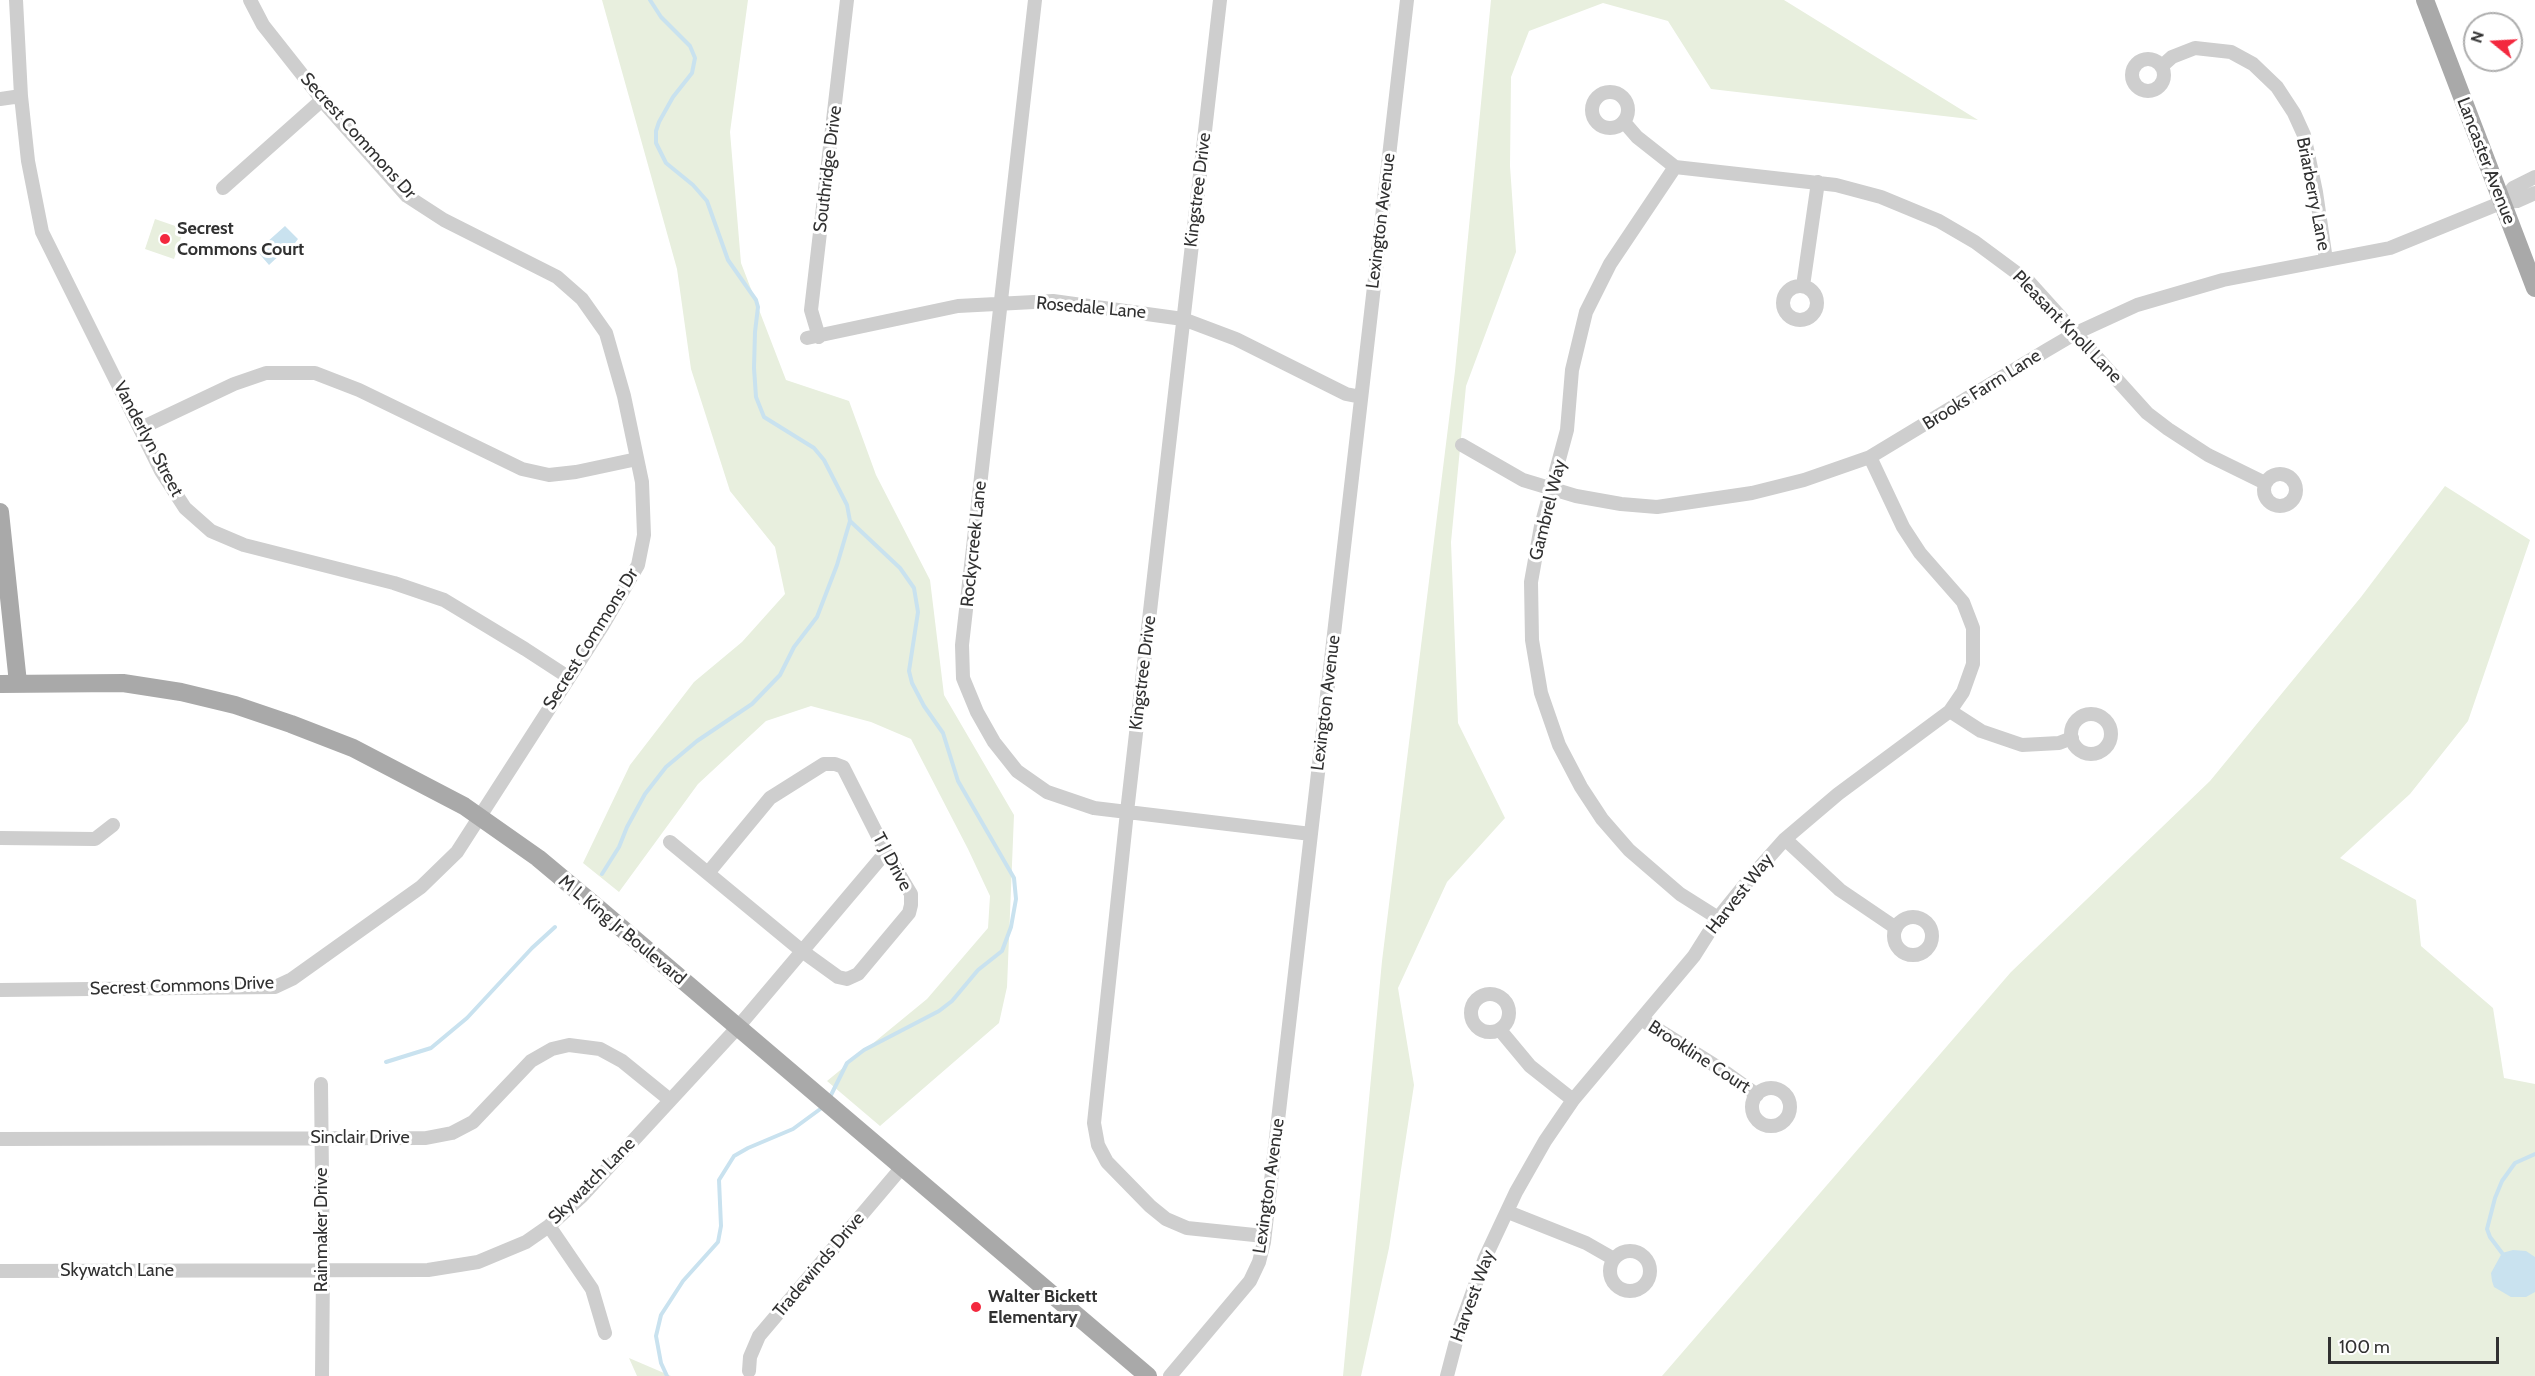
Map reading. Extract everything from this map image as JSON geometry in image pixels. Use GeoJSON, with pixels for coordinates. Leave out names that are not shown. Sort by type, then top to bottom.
{"type":"FeatureCollection","features":[{"type":"Feature","properties":{"kind":"main road","name":"Lancaster Avenue"},"geometry":{"type":"LineString","coordinates":[[2425,0],[2535,288]]}},
{"type":"Feature","properties":{"kind":"main road"},"geometry":{"type":"LineString","coordinates":[[0,512],[9,683]]}},
{"type":"Feature","properties":{"kind":"main road","name":"M L King Jr Boulevard"},"geometry":{"type":"LineString","coordinates":[[9,683],[123,683],[181,692],[236,705],[353,748],[394,768],[478,816],[538,858],[1148,1376]]}},
{"type":"Feature","properties":{"kind":"street","name":"Vanderlyn Street"},"geometry":{"type":"LineString","coordinates":[[16,0],[21,96],[28,161],[42,232],[161,471],[185,508],[211,531],[244,545],[383,580],[444,600],[568,677]]}},
{"type":"Feature","properties":{"kind":"street","name":"Secrest Commons Dr"},"geometry":{"type":"LineString","coordinates":[[250,0],[263,25],[322,100],[407,196],[444,220],[557,277],[582,299],[606,333],[624,396],[642,482],[644,535],[638,565],[603,625],[478,816]]}},
{"type":"Feature","properties":{"kind":"street","name":"Southridge Drive"},"geometry":{"type":"LineString","coordinates":[[813,338],[811,310],[848,0]]}},
{"type":"Feature","properties":{"kind":"street","name":"Rockycreek Lane"},"geometry":{"type":"LineString","coordinates":[[1035,0],[962,645],[963,678],[994,742],[1017,771],[1047,792],[1094,808],[1311,834]]}},
{"type":"Feature","properties":{"kind":"street","name":"Kingstree Drive"},"geometry":{"type":"LineString","coordinates":[[1220,0],[1127,812],[1094,1123],[1098,1145],[1107,1162],[1166,1219],[1187,1228],[1264,1236]]}},
{"type":"Feature","properties":{"kind":"street","name":"Lexington Avenue"},"geometry":{"type":"LineString","coordinates":[[1170,1376],[1250,1281],[1259,1262],[1264,1236],[1407,0]]}},
{"type":"Feature","properties":{"kind":"street","name":"Briarberry Lane"},"geometry":{"type":"LineString","coordinates":[[2162,66],[2172,57],[2195,48],[2231,52],[2253,64],[2277,87],[2294,113],[2304,135],[2316,192],[2326,260]]}},
{"type":"Feature","properties":{"kind":"street"},"geometry":{"type":"LineString","coordinates":[[0,99],[21,96]]}},
{"type":"Feature","properties":{"kind":"street"},"geometry":{"type":"LineString","coordinates":[[223,188],[322,100]]}},
{"type":"Feature","properties":{"kind":"street"},"geometry":{"type":"LineString","coordinates":[[1624,122],[1637,137],[1675,167]]}},
{"type":"Feature","properties":{"kind":"street","name":"Pleasant Knoll Lane"},"geometry":{"type":"LineString","coordinates":[[1675,167],[1818,183],[1881,196],[1939,220],[1975,242],[2029,282],[2147,412],[2168,429],[2208,455],[2265,483]]}},
{"type":"Feature","properties":{"kind":"street","name":"Gambrel Way"},"geometry":{"type":"LineString","coordinates":[[1675,167],[1610,264],[1586,312],[1572,370],[1567,430],[1541,526],[1532,582],[1532,640],[1541,693],[1559,745],[1581,787],[1602,819],[1629,850],[1680,894],[1718,918]]}},
{"type":"Feature","properties":{"kind":"street"},"geometry":{"type":"LineString","coordinates":[[2503,202],[2513,188],[2535,177]]}},
{"type":"Feature","properties":{"kind":"street"},"geometry":{"type":"LineString","coordinates":[[1803,286],[1818,183]]}},
{"type":"Feature","properties":{"kind":"street"},"geometry":{"type":"LineString","coordinates":[[2503,202],[2517,201],[2535,193]]}},
{"type":"Feature","properties":{"kind":"street","name":"Brooks Farm Lane"},"geometry":{"type":"LineString","coordinates":[[1462,445],[1523,480],[1576,496],[1621,504],[1656,507],[1752,493],[1804,480],[1870,457],[2076,333],[2138,305],[2223,280],[2390,248],[2503,202]]}},
{"type":"Feature","properties":{"kind":"street","name":"Rosedale Lane"},"geometry":{"type":"LineString","coordinates":[[813,338],[958,306],[1053,301],[1183,319],[1236,339],[1346,394],[1361,397]]}},
{"type":"Feature","properties":{"kind":"street"},"geometry":{"type":"LineString","coordinates":[[141,428],[234,384],[266,373],[315,373],[359,390],[522,470],[549,475],[576,472],[637,459]]}},
{"type":"Feature","properties":{"kind":"street","name":"Harvest Way"},"geometry":{"type":"LineString","coordinates":[[1447,1376],[1459,1330],[1485,1258],[1516,1192],[1545,1141],[1573,1100],[1694,956],[1718,918],[1785,839],[1838,794],[1950,711],[1963,692],[1973,664],[1973,628],[1963,602],[1920,553],[1903,527],[1870,457]]}},
{"type":"Feature","properties":{"kind":"street"},"geometry":{"type":"LineString","coordinates":[[1950,711],[1981,731],[2022,745],[2059,743],[2072,738]]}},
{"type":"Feature","properties":{"kind":"street","name":"T J Drive"},"geometry":{"type":"LineString","coordinates":[[670,842],[802,951],[838,977],[848,979],[858,974],[909,913],[911,905],[910,894],[843,767],[824,764],[770,798],[708,873]]}},
{"type":"Feature","properties":{"kind":"street","name":"Secrest Commons Drive"},"geometry":{"type":"LineString","coordinates":[[0,990],[275,987],[292,979],[421,887],[457,852],[478,816]]}},
{"type":"Feature","properties":{"kind":"street"},"geometry":{"type":"LineString","coordinates":[[0,838],[95,839],[113,825]]}},
{"type":"Feature","properties":{"kind":"street"},"geometry":{"type":"LineString","coordinates":[[1785,839],[1840,890],[1896,928]]}},
{"type":"Feature","properties":{"kind":"street","name":"Skywatch Lane"},"geometry":{"type":"LineString","coordinates":[[0,1271],[428,1270],[478,1262],[526,1242],[549,1226],[582,1196],[738,1027],[886,852]]}},
{"type":"Feature","properties":{"kind":"street","name":"Brookline Court"},"geometry":{"type":"LineString","coordinates":[[1641,1019],[1757,1095]]}},
{"type":"Feature","properties":{"kind":"street"},"geometry":{"type":"LineString","coordinates":[[1500,1030],[1530,1066],[1573,1100]]}},
{"type":"Feature","properties":{"kind":"street","name":"Sinclair Drive"},"geometry":{"type":"LineString","coordinates":[[0,1139],[426,1138],[452,1132],[473,1122],[531,1062],[552,1049],[569,1045],[600,1049],[622,1061],[670,1100]]}},
{"type":"Feature","properties":{"kind":"street","name":"Rainmaker Drive"},"geometry":{"type":"LineString","coordinates":[[321,1084],[322,1376]]}},
{"type":"Feature","properties":{"kind":"street","name":"Tradewinds Drive"},"geometry":{"type":"LineString","coordinates":[[749,1371],[750,1357],[759,1336],[903,1166]]}},
{"type":"Feature","properties":{"kind":"street"},"geometry":{"type":"LineString","coordinates":[[1508,1212],[1586,1243],[1614,1259]]}},
{"type":"Feature","properties":{"kind":"street"},"geometry":{"type":"LineString","coordinates":[[549,1226],[592,1289],[605,1333]]}},
{"type":"Feature","properties":{"kind":"green space"},"geometry":{"type":"Polygon","coordinates":[[[602,0],[748,0],[730,132],[741,263],[786,380],[849,401],[876,475],[930,580],[944,695],[1014,815],[1007,987],[999,1023],[880,1126],[827,1081],[927,999],[988,928],[990,896],[911,739],[871,722],[811,706],[766,721],[698,784],[619,892],[583,863],[630,765],[694,682],[742,642],[785,594],[775,547],[730,491],[691,369],[677,269],[602,0]]]}},
{"type":"Feature","properties":{"kind":"green space"},"geometry":{"type":"Polygon","coordinates":[[[1491,0],[1784,0],[1978,120],[1711,89],[1668,21],[1603,3],[1529,31],[1511,77],[1510,166],[1516,252],[1466,386],[1451,542],[1458,723],[1505,818],[1447,882],[1398,988],[1414,1085],[1389,1248],[1361,1376],[1343,1376],[1382,961],[1455,371],[1491,0]]]}},
{"type":"Feature","properties":{"kind":"green space","name":"Secrest Commons Court"},"geometry":{"type":"Polygon","coordinates":[[[155,219],[184,229],[174,259],[145,249],[155,219]]]}},
{"type":"Feature","properties":{"kind":"green space"},"geometry":{"type":"Polygon","coordinates":[[[2445,486],[2530,540],[2468,721],[2410,794],[2340,858],[2416,900],[2421,946],[2493,1008],[2504,1078],[2535,1084],[2535,1376],[1662,1376],[2011,972],[2210,781],[2361,597],[2445,486]]]}},
{"type":"Feature","properties":{"kind":"green space"},"geometry":{"type":"Polygon","coordinates":[[[629,1358],[671,1376],[637,1376],[629,1358]]]}},
{"type":"Feature","properties":{"kind":"water"},"geometry":{"type":"Polygon","coordinates":[[[285,226],[298,239],[289,251],[284,251],[269,265],[257,251],[285,226]]]}},
{"type":"Feature","properties":{"kind":"water"},"geometry":{"type":"Polygon","coordinates":[[[2513,1250],[2526,1251],[2535,1257],[2535,1292],[2526,1297],[2511,1297],[2494,1287],[2492,1281],[2491,1273],[2502,1253],[2513,1250]]]}},
{"type":"Feature","properties":{"kind":"waterway"},"geometry":{"type":"LineString","coordinates":[[602,874],[619,847],[645,794],[666,767],[697,741],[752,704],[780,675],[794,647],[817,617],[837,565],[850,521],[847,505],[824,460],[814,448],[764,417],[756,397],[754,368],[758,307],[756,300],[728,260],[707,201],[693,185],[666,163],[656,143],[659,122],[673,97],[692,73],[695,58],[690,46],[661,17],[650,0]]}},
{"type":"Feature","properties":{"kind":"waterway"},"geometry":{"type":"LineString","coordinates":[[829,1099],[847,1063],[864,1050],[939,1011],[952,1001],[978,970],[1002,951],[1011,927],[1016,899],[1014,878],[958,781],[943,733],[924,706],[912,683],[909,671],[918,612],[914,588],[900,568],[850,521]]}},
{"type":"Feature","properties":{"kind":"waterway"},"geometry":{"type":"LineString","coordinates":[[386,1062],[431,1048],[467,1018],[532,948],[555,927]]}},
{"type":"Feature","properties":{"kind":"waterway"},"geometry":{"type":"LineString","coordinates":[[667,1376],[661,1363],[656,1336],[661,1315],[683,1281],[718,1242],[721,1226],[719,1180],[734,1156],[793,1129],[823,1107]]}},
{"type":"Feature","properties":{"kind":"waterway"},"geometry":{"type":"LineString","coordinates":[[2505,1257],[2490,1237],[2487,1229],[2495,1198],[2502,1181],[2515,1163],[2535,1154]]}},
{"type":"Feature","properties":{"kind":"place","name":"Secrest Commons Court"},"geometry":{"type":"Point","coordinates":[165,239]}},
{"type":"Feature","properties":{"kind":"place","name":"Walter Bickett Elementary"},"geometry":{"type":"Point","coordinates":[976,1307]}}]}
